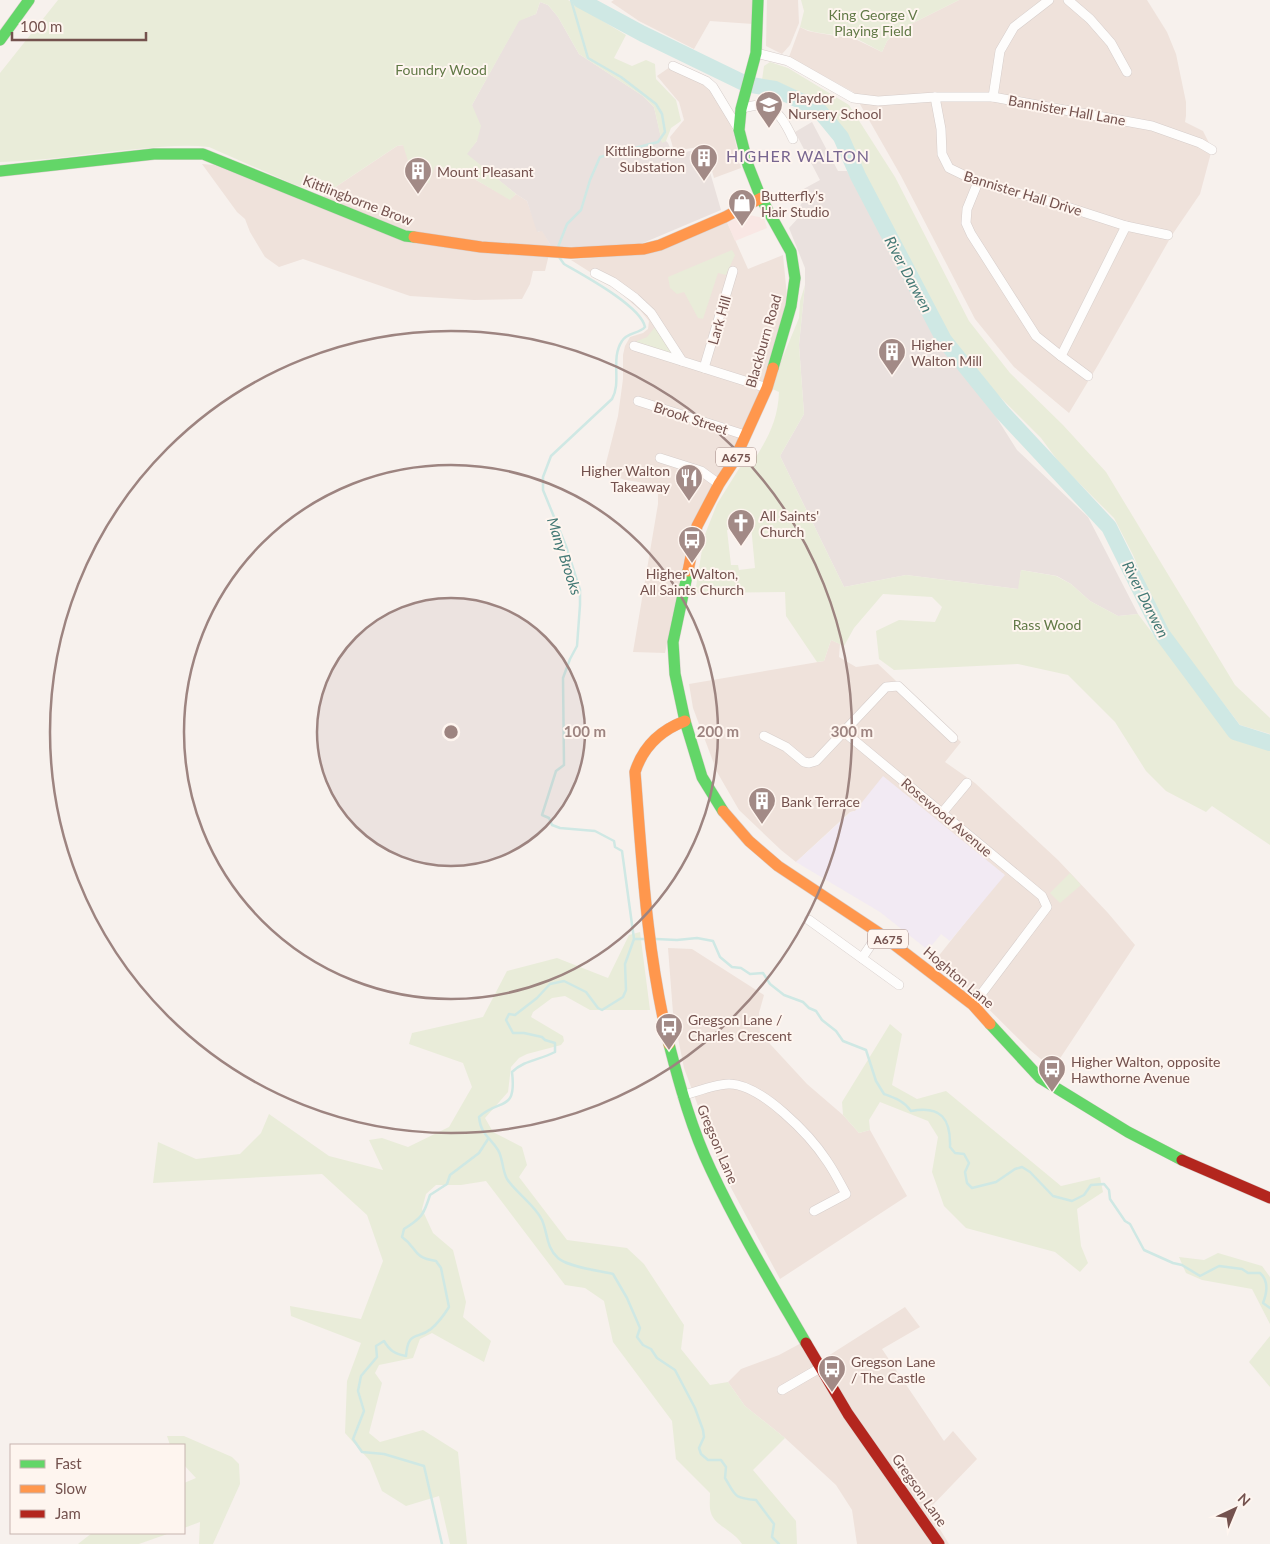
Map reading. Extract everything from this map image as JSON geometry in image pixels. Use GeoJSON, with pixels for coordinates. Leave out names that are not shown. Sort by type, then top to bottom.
{"type":"FeatureCollection","features":[{"type":"Feature","properties":{"kind":"main road"},"geometry":{"type":"LineString","coordinates":[[0,40],[30,0]]}},
{"type":"Feature","properties":{"kind":"main road","name":"A675"},"geometry":{"type":"LineString","coordinates":[[758,0],[756,53],[742,106],[739,130],[748,164],[761,198]]}},
{"type":"Feature","properties":{"kind":"main road","name":"Kittlingborne Brow"},"geometry":{"type":"LineString","coordinates":[[0,171],[154,154],[203,154],[405,236],[481,247],[561,253],[644,249],[660,245],[725,217],[761,198]]}},
{"type":"Feature","properties":{"kind":"main road","name":"Blackburn Road"},"geometry":{"type":"LineString","coordinates":[[685,721],[675,674],[673,642],[697,526],[719,484],[734,461],[768,388],[791,306],[795,278],[791,252],[761,198]]}},
{"type":"Feature","properties":{"kind":"main road","name":"Gregson Lane"},"geometry":{"type":"LineString","coordinates":[[685,721],[664,731],[656,738],[640,757],[635,772],[645,898],[653,964],[662,1016],[682,1096],[714,1178],[745,1237],[820,1368],[854,1421],[939,1544]]}},
{"type":"Feature","properties":{"kind":"main road","name":"Hoghton Lane"},"geometry":{"type":"LineString","coordinates":[[685,721],[702,777],[724,814],[749,841],[778,866],[879,933],[973,1005],[1040,1078],[1128,1132],[1168,1154],[1270,1198]]}},
{"type":"Feature","properties":{"kind":"street"},"geometry":{"type":"LineString","coordinates":[[993,97],[1000,51],[1014,27],[1049,0]]}},
{"type":"Feature","properties":{"kind":"street"},"geometry":{"type":"LineString","coordinates":[[1068,0],[1090,19],[1111,42],[1127,72]]}},
{"type":"Feature","properties":{"kind":"street","name":"Bannister Hall Lane"},"geometry":{"type":"LineString","coordinates":[[756,53],[788,61],[853,98],[878,101],[935,97],[993,97],[1152,126],[1200,143],[1212,150]]}},
{"type":"Feature","properties":{"kind":"street"},"geometry":{"type":"LineString","coordinates":[[673,66],[706,81],[713,87],[739,130]]}},
{"type":"Feature","properties":{"kind":"street","name":"Bannister Hall Drive"},"geometry":{"type":"LineString","coordinates":[[935,97],[941,130],[942,154],[950,168],[978,182],[1058,204],[1126,226],[1168,235]]}},
{"type":"Feature","properties":{"kind":"street"},"geometry":{"type":"LineString","coordinates":[[742,106],[762,105],[775,111],[787,126],[793,139]]}},
{"type":"Feature","properties":{"kind":"street"},"geometry":{"type":"LineString","coordinates":[[978,182],[967,209],[966,223],[971,234],[1036,336],[1088,376]]}},
{"type":"Feature","properties":{"kind":"street"},"geometry":{"type":"LineString","coordinates":[[1061,356],[1126,226]]}},
{"type":"Feature","properties":{"kind":"street","name":"Lark Hill"},"geometry":{"type":"LineString","coordinates":[[704,368],[733,271]]}},
{"type":"Feature","properties":{"kind":"street"},"geometry":{"type":"LineString","coordinates":[[595,273],[628,293],[651,313],[682,361]]}},
{"type":"Feature","properties":{"kind":"street"},"geometry":{"type":"LineString","coordinates":[[634,346],[768,388]]}},
{"type":"Feature","properties":{"kind":"street","name":"Brook Street"},"geometry":{"type":"LineString","coordinates":[[638,400],[745,435]]}},
{"type":"Feature","properties":{"kind":"street"},"geometry":{"type":"LineString","coordinates":[[660,458],[701,471],[719,484]]}},
{"type":"Feature","properties":{"kind":"street"},"geometry":{"type":"LineString","coordinates":[[764,736],[786,747],[804,762],[816,761],[886,687],[891,685],[898,686],[953,738]]}},
{"type":"Feature","properties":{"kind":"street","name":"Rosewood Avenue"},"geometry":{"type":"LineString","coordinates":[[843,731],[1042,896],[1047,907],[973,1005]]}},
{"type":"Feature","properties":{"kind":"street"},"geometry":{"type":"LineString","coordinates":[[942,813],[967,783]]}},
{"type":"Feature","properties":{"kind":"street"},"geometry":{"type":"LineString","coordinates":[[809,920],[899,985]]}},
{"type":"Feature","properties":{"kind":"street"},"geometry":{"type":"LineString","coordinates":[[862,958],[879,933]]}},
{"type":"Feature","properties":{"kind":"street"},"geometry":{"type":"LineString","coordinates":[[682,1096],[728,1084],[746,1086],[766,1099],[807,1134],[827,1161],[846,1194],[814,1211]]}},
{"type":"Feature","properties":{"kind":"street"},"geometry":{"type":"LineString","coordinates":[[782,1390],[820,1368]]}},
{"type":"Feature","properties":{"kind":"shaded area"},"geometry":{"type":"Polygon","coordinates":[[[614,0],[753,0],[753,24],[710,21],[694,49],[639,21],[611,2],[614,0]]]}},
{"type":"Feature","properties":{"kind":"shaded area"},"geometry":{"type":"Polygon","coordinates":[[[767,0],[798,0],[799,23],[790,45],[782,54],[766,46],[767,0]]]}},
{"type":"Feature","properties":{"kind":"shaded area"},"geometry":{"type":"Polygon","coordinates":[[[959,0],[1147,0],[1167,32],[1176,54],[1186,102],[1185,122],[1203,131],[1212,149],[1200,194],[1172,235],[1069,413],[1014,367],[975,319],[901,176],[853,92],[789,57],[800,27],[808,31],[855,39],[882,52],[887,41],[899,30],[959,0]]]}},
{"type":"Feature","properties":{"kind":"shaded area"},"geometry":{"type":"Polygon","coordinates":[[[540,2],[548,5],[558,17],[579,54],[643,96],[654,107],[662,142],[666,141],[668,143],[673,155],[703,148],[721,210],[643,243],[576,247],[551,246],[542,231],[537,232],[527,201],[466,154],[477,141],[472,105],[519,20],[536,14],[540,2]]]}},
{"type":"Feature","properties":{"kind":"shaded area"},"geometry":{"type":"Polygon","coordinates":[[[670,67],[705,85],[717,97],[733,131],[741,168],[714,178],[705,146],[674,151],[670,137],[684,120],[679,102],[657,76],[670,67]]]}},
{"type":"Feature","properties":{"kind":"shaded area"},"geometry":{"type":"Polygon","coordinates":[[[812,122],[838,171],[847,171],[938,338],[986,401],[1017,450],[1088,517],[1138,614],[1118,616],[1090,601],[1071,584],[1057,576],[1021,570],[1019,589],[906,575],[844,587],[780,456],[804,414],[799,345],[805,268],[789,228],[800,216],[798,214],[803,202],[798,192],[820,180],[795,132],[812,122]]]}},
{"type":"Feature","properties":{"kind":"shaded area"},"geometry":{"type":"Polygon","coordinates":[[[404,145],[435,166],[460,171],[510,199],[516,194],[527,201],[538,232],[542,230],[551,246],[545,271],[533,271],[530,284],[522,299],[474,300],[410,296],[303,259],[279,267],[265,257],[250,232],[245,219],[237,212],[202,164],[214,165],[319,206],[325,194],[397,146],[404,145]]]}},
{"type":"Feature","properties":{"kind":"shaded area"},"geometry":{"type":"Polygon","coordinates":[[[749,215],[764,218],[767,228],[735,241],[727,222],[749,215]]]}},
{"type":"Feature","properties":{"kind":"shaded area"},"geometry":{"type":"Polygon","coordinates":[[[727,222],[748,269],[783,255],[788,307],[765,383],[734,449],[691,526],[665,653],[633,652],[658,504],[658,485],[625,480],[609,474],[605,467],[618,416],[625,346],[630,337],[643,333],[648,329],[649,321],[640,310],[612,286],[571,260],[647,253],[727,222]]]}},
{"type":"Feature","properties":{"kind":"shaded area"},"geometry":{"type":"Polygon","coordinates":[[[831,640],[840,644],[839,657],[856,667],[878,664],[961,742],[945,762],[975,783],[1058,860],[1135,945],[1053,1069],[1030,1050],[937,958],[1004,874],[854,811],[850,812],[796,862],[739,810],[717,772],[693,708],[689,684],[824,661],[831,640]]]}},
{"type":"Feature","properties":{"kind":"shaded area"},"geometry":{"type":"Polygon","coordinates":[[[883,776],[1005,875],[950,941],[941,934],[928,950],[880,912],[796,862],[851,812],[855,811],[883,776]]]}},
{"type":"Feature","properties":{"kind":"shaded area"},"geometry":{"type":"Polygon","coordinates":[[[668,948],[692,949],[764,995],[759,1013],[760,1033],[807,1084],[843,1115],[859,1133],[870,1130],[907,1196],[780,1279],[722,1171],[684,1068],[673,1013],[668,948]]]}},
{"type":"Feature","properties":{"kind":"shaded area"},"geometry":{"type":"Polygon","coordinates":[[[905,1307],[920,1327],[882,1349],[944,1441],[953,1431],[977,1459],[928,1510],[949,1544],[857,1544],[852,1510],[836,1485],[785,1438],[745,1406],[728,1382],[741,1369],[779,1355],[805,1341],[817,1363],[905,1307]]]}},
{"type":"Feature","properties":{"kind":"green space","name":"Foundry Wood"},"geometry":{"type":"Polygon","coordinates":[[[58,0],[568,0],[626,35],[614,58],[632,66],[646,60],[655,64],[656,79],[676,100],[681,121],[671,128],[666,141],[662,143],[654,107],[643,96],[579,54],[558,17],[548,5],[540,2],[536,14],[519,21],[472,105],[481,126],[477,141],[467,154],[516,194],[510,200],[461,171],[435,166],[429,183],[414,180],[403,145],[397,146],[325,194],[293,184],[209,147],[164,147],[0,162],[0,73],[58,0]]]}},
{"type":"Feature","properties":{"kind":"green space","name":"King George V Playing Field"},"geometry":{"type":"Polygon","coordinates":[[[801,0],[959,0],[899,30],[887,41],[882,52],[854,38],[813,32],[800,27],[804,11],[801,0]]]}},
{"type":"Feature","properties":{"kind":"green space"},"geometry":{"type":"Polygon","coordinates":[[[770,62],[788,68],[849,105],[895,177],[969,321],[1010,373],[1063,425],[1106,472],[1235,685],[1270,718],[1270,734],[1240,725],[1217,695],[1205,683],[1166,631],[1133,555],[1114,518],[1061,465],[1041,438],[996,393],[969,358],[949,340],[834,116],[817,100],[780,83],[762,80],[764,66],[770,62]]]}},
{"type":"Feature","properties":{"kind":"green space"},"geometry":{"type":"Polygon","coordinates":[[[732,250],[735,255],[726,275],[718,273],[703,319],[698,318],[684,292],[677,294],[670,288],[668,277],[732,250]]]}},
{"type":"Feature","properties":{"kind":"green space","name":"Rass Wood"},"geometry":{"type":"Polygon","coordinates":[[[805,285],[799,345],[804,414],[780,456],[844,587],[906,575],[1018,589],[1021,570],[1056,576],[1071,584],[1090,601],[1118,616],[1138,614],[1231,738],[1270,750],[1270,845],[1212,806],[1206,812],[1166,791],[1146,771],[1115,722],[1068,675],[1018,664],[894,670],[879,659],[876,631],[899,620],[935,622],[942,607],[932,597],[883,594],[854,628],[844,646],[831,640],[824,661],[817,662],[786,616],[785,592],[695,593],[704,537],[717,504],[745,459],[752,463],[767,438],[774,421],[779,392],[770,388],[799,318],[800,301],[805,285]],[[751,526],[735,527],[735,529],[727,530],[731,565],[738,565],[739,570],[755,568],[751,526]]]}},
{"type":"Feature","properties":{"kind":"green space"},"geometry":{"type":"Polygon","coordinates":[[[655,327],[673,355],[637,344],[637,341],[647,337],[655,327]]]}},
{"type":"Feature","properties":{"kind":"green space"},"geometry":{"type":"Polygon","coordinates":[[[1070,873],[1081,885],[1060,903],[1050,893],[1070,873]]]}},
{"type":"Feature","properties":{"kind":"green space"},"geometry":{"type":"Polygon","coordinates":[[[640,932],[650,1010],[590,1010],[565,996],[552,998],[533,1012],[531,1017],[563,1036],[564,1041],[561,1045],[519,1058],[511,1067],[508,1092],[485,1118],[493,1132],[522,1147],[527,1165],[519,1177],[567,1240],[627,1248],[644,1264],[684,1325],[681,1349],[710,1385],[728,1382],[745,1406],[785,1438],[753,1470],[796,1521],[797,1544],[742,1544],[716,1521],[710,1511],[710,1493],[676,1459],[672,1421],[613,1342],[604,1301],[585,1288],[565,1285],[486,1181],[461,1185],[436,1185],[426,1194],[422,1209],[433,1233],[453,1250],[466,1302],[463,1317],[491,1341],[484,1362],[432,1333],[420,1339],[413,1358],[379,1365],[375,1373],[382,1383],[369,1433],[380,1442],[423,1430],[458,1452],[467,1544],[450,1544],[439,1496],[406,1506],[382,1491],[370,1461],[345,1433],[347,1381],[361,1343],[291,1316],[290,1306],[361,1319],[383,1261],[367,1215],[322,1174],[153,1183],[158,1142],[196,1159],[240,1154],[261,1133],[269,1114],[329,1156],[383,1170],[369,1140],[382,1138],[408,1147],[449,1127],[472,1087],[463,1063],[409,1044],[412,1033],[483,1017],[507,971],[557,958],[608,978],[629,935],[640,932]]]}},
{"type":"Feature","properties":{"kind":"green space"},"geometry":{"type":"Polygon","coordinates":[[[890,1024],[902,1034],[892,1085],[917,1099],[946,1091],[1061,1186],[1100,1177],[1103,1192],[1077,1209],[1081,1246],[1088,1263],[1080,1272],[1055,1252],[966,1228],[944,1206],[932,1172],[938,1137],[928,1121],[880,1102],[869,1120],[870,1130],[859,1133],[843,1115],[842,1102],[890,1024]]]}},
{"type":"Feature","properties":{"kind":"green space"},"geometry":{"type":"Polygon","coordinates":[[[1218,1253],[1262,1266],[1270,1277],[1270,1324],[1252,1289],[1202,1280],[1186,1273],[1179,1257],[1204,1260],[1218,1253]]]}},
{"type":"Feature","properties":{"kind":"green space"},"geometry":{"type":"Polygon","coordinates":[[[1270,1336],[1270,1387],[1249,1362],[1270,1336]]]}},
{"type":"Feature","properties":{"kind":"green space"},"geometry":{"type":"Polygon","coordinates":[[[167,1436],[184,1436],[232,1457],[239,1464],[240,1484],[213,1544],[199,1544],[200,1522],[185,1528],[185,1483],[196,1478],[185,1466],[185,1444],[170,1444],[167,1436]]]}},
{"type":"Feature","properties":{"kind":"green space"},"geometry":{"type":"Polygon","coordinates":[[[91,1534],[167,1534],[139,1544],[78,1544],[91,1534]]]}},
{"type":"Feature","properties":{"kind":"waterway","name":"Many Brooks"},"geometry":{"type":"LineString","coordinates":[[558,247],[567,224],[581,210],[590,180],[600,157],[658,142],[665,132],[662,114],[656,104],[621,77],[588,58],[571,0]]}},
{"type":"Feature","properties":{"kind":"waterway","name":"River Darwen"},"geometry":{"type":"LineString","coordinates":[[580,0],[643,34],[746,84],[775,89],[818,109],[841,137],[858,176],[944,340],[1002,412],[1109,527],[1162,634],[1235,732],[1270,743]]}},
{"type":"Feature","properties":{"kind":"waterway","name":"Many Brooks"},"geometry":{"type":"LineString","coordinates":[[559,257],[564,264],[623,301],[641,319],[645,327],[640,331],[630,334],[622,341],[617,355],[616,385],[612,399],[551,456],[543,477],[543,490],[566,546],[580,590],[580,605],[577,646],[563,678],[564,765],[556,771],[542,815],[549,818],[552,825],[560,828],[595,831],[614,841],[615,847],[622,851],[634,939],[625,964],[626,990],[623,997],[602,1010],[598,1008],[586,992],[564,981],[550,984],[537,998],[515,1015],[509,1014],[506,1020],[513,1033],[524,1033],[542,1037],[555,1043],[555,1052],[522,1065],[512,1072],[513,1085],[512,1094],[509,1099],[505,1103],[486,1111],[479,1117],[480,1123],[484,1132],[500,1153],[507,1179],[535,1209],[542,1220],[549,1245],[554,1254],[569,1264],[613,1274],[627,1298],[640,1328],[637,1337],[643,1345],[651,1349],[657,1358],[675,1370],[695,1408],[704,1437],[699,1448],[701,1454],[708,1460],[721,1460],[726,1467],[725,1478],[736,1495],[756,1500],[774,1524],[772,1537],[779,1544]]}},
{"type":"Feature","properties":{"kind":"waterway"},"geometry":{"type":"LineString","coordinates":[[656,939],[677,940],[697,938],[713,941],[720,957],[732,967],[741,968],[750,974],[763,973],[770,984],[784,995],[803,1002],[809,1008],[816,1011],[822,1020],[836,1031],[843,1041],[866,1050],[876,1081],[884,1094],[896,1098],[911,1111],[930,1110],[942,1116],[949,1129],[950,1147],[955,1153],[964,1154],[969,1163],[965,1172],[967,1183],[972,1188],[996,1182],[1015,1169],[1022,1167],[1030,1172],[1053,1196],[1072,1201],[1084,1195],[1091,1185],[1104,1184],[1109,1190],[1110,1199],[1125,1221],[1130,1224],[1144,1250],[1182,1265],[1200,1276],[1219,1266],[1242,1269],[1248,1273],[1260,1273],[1265,1280],[1266,1287],[1263,1303],[1270,1308]]}},
{"type":"Feature","properties":{"kind":"waterway"},"geometry":{"type":"LineString","coordinates":[[634,939],[648,939]]}},
{"type":"Feature","properties":{"kind":"waterway"},"geometry":{"type":"LineString","coordinates":[[442,1544],[424,1466],[384,1454],[362,1452],[353,1439],[364,1411],[358,1391],[361,1376],[377,1357],[376,1346],[384,1341],[393,1352],[406,1356],[411,1339],[431,1329],[449,1307],[441,1268],[436,1261],[419,1255],[402,1237],[404,1229],[422,1215],[430,1195],[447,1184],[450,1175],[479,1153],[488,1139]]}},
{"type":"Feature","properties":{"kind":"traffic: fast"},"geometry":{"type":"LineString","coordinates":[[0,40],[29,0]]}},
{"type":"Feature","properties":{"kind":"traffic: fast"},"geometry":{"type":"LineString","coordinates":[[758,0],[756,53],[741,109],[739,130],[748,165],[761,198],[791,252],[795,278],[791,306],[773,368]]}},
{"type":"Feature","properties":{"kind":"traffic: fast"},"geometry":{"type":"LineString","coordinates":[[0,171],[154,154],[203,154],[405,236],[414,237]]}},
{"type":"Feature","properties":{"kind":"traffic: fast"},"geometry":{"type":"LineString","coordinates":[[688,571],[673,642],[675,674],[685,721],[702,777],[723,811]]}},
{"type":"Feature","properties":{"kind":"traffic: fast"},"geometry":{"type":"LineString","coordinates":[[990,1024],[1040,1078],[1128,1132],[1182,1160]]}},
{"type":"Feature","properties":{"kind":"traffic: fast"},"geometry":{"type":"LineString","coordinates":[[669,1044],[687,1108],[711,1170],[745,1236],[806,1343]]}},
{"type":"Feature","properties":{"kind":"traffic: slow"},"geometry":{"type":"LineString","coordinates":[[414,237],[481,247],[571,253],[644,249],[660,245],[725,217],[761,198]]}},
{"type":"Feature","properties":{"kind":"traffic: slow"},"geometry":{"type":"LineString","coordinates":[[688,571],[697,526],[719,484],[734,461],[767,388],[773,368]]}},
{"type":"Feature","properties":{"kind":"traffic: slow"},"geometry":{"type":"LineString","coordinates":[[669,1044],[650,943],[635,772],[638,763],[654,740],[668,729],[685,721]]}},
{"type":"Feature","properties":{"kind":"traffic: slow"},"geometry":{"type":"LineString","coordinates":[[723,811],[749,841],[778,866],[879,933],[973,1005],[990,1024]]}},
{"type":"Feature","properties":{"kind":"traffic: jam"},"geometry":{"type":"LineString","coordinates":[[1182,1160],[1270,1198]]}},
{"type":"Feature","properties":{"kind":"traffic: jam"},"geometry":{"type":"LineString","coordinates":[[806,1343],[848,1414],[939,1544]]}},
{"type":"Feature","properties":{"kind":"place","name":"Playdor Nursery School"},"geometry":{"type":"Point","coordinates":[769,129]}},
{"type":"Feature","properties":{"kind":"place","name":"Kittlingborne Substation"},"geometry":{"type":"Point","coordinates":[704,182]}},
{"type":"Feature","properties":{"kind":"place","name":"Mount Pleasant"},"geometry":{"type":"Point","coordinates":[418,195]}},
{"type":"Feature","properties":{"kind":"place","name":"Butterfly's Hair Studio"},"geometry":{"type":"Point","coordinates":[742,227]}},
{"type":"Feature","properties":{"kind":"place","name":"Higher Walton Mill"},"geometry":{"type":"Point","coordinates":[892,376]}},
{"type":"Feature","properties":{"kind":"place","name":"Higher Walton Takeaway"},"geometry":{"type":"Point","coordinates":[689,502]}},
{"type":"Feature","properties":{"kind":"place","name":"All Saints' Church"},"geometry":{"type":"Point","coordinates":[741,547]}},
{"type":"Feature","properties":{"kind":"place","name":"Higher Walton, All Saints Church"},"geometry":{"type":"Point","coordinates":[692,564]}},
{"type":"Feature","properties":{"kind":"place","name":"Bank Terrace"},"geometry":{"type":"Point","coordinates":[762,825]}},
{"type":"Feature","properties":{"kind":"place","name":"Gregson Lane / Charles Crescent"},"geometry":{"type":"Point","coordinates":[669,1051]}},
{"type":"Feature","properties":{"kind":"place","name":"Higher Walton, opposite Hawthorne Avenue"},"geometry":{"type":"Point","coordinates":[1052,1093]}},
{"type":"Feature","properties":{"kind":"place","name":"Gregson Lane / The Castle"},"geometry":{"type":"Point","coordinates":[832,1393]}},
{"type":"Feature","properties":{"kind":"district","name":"HIGHER WALTON"},"geometry":{"type":"Point","coordinates":[798,155]}}]}
